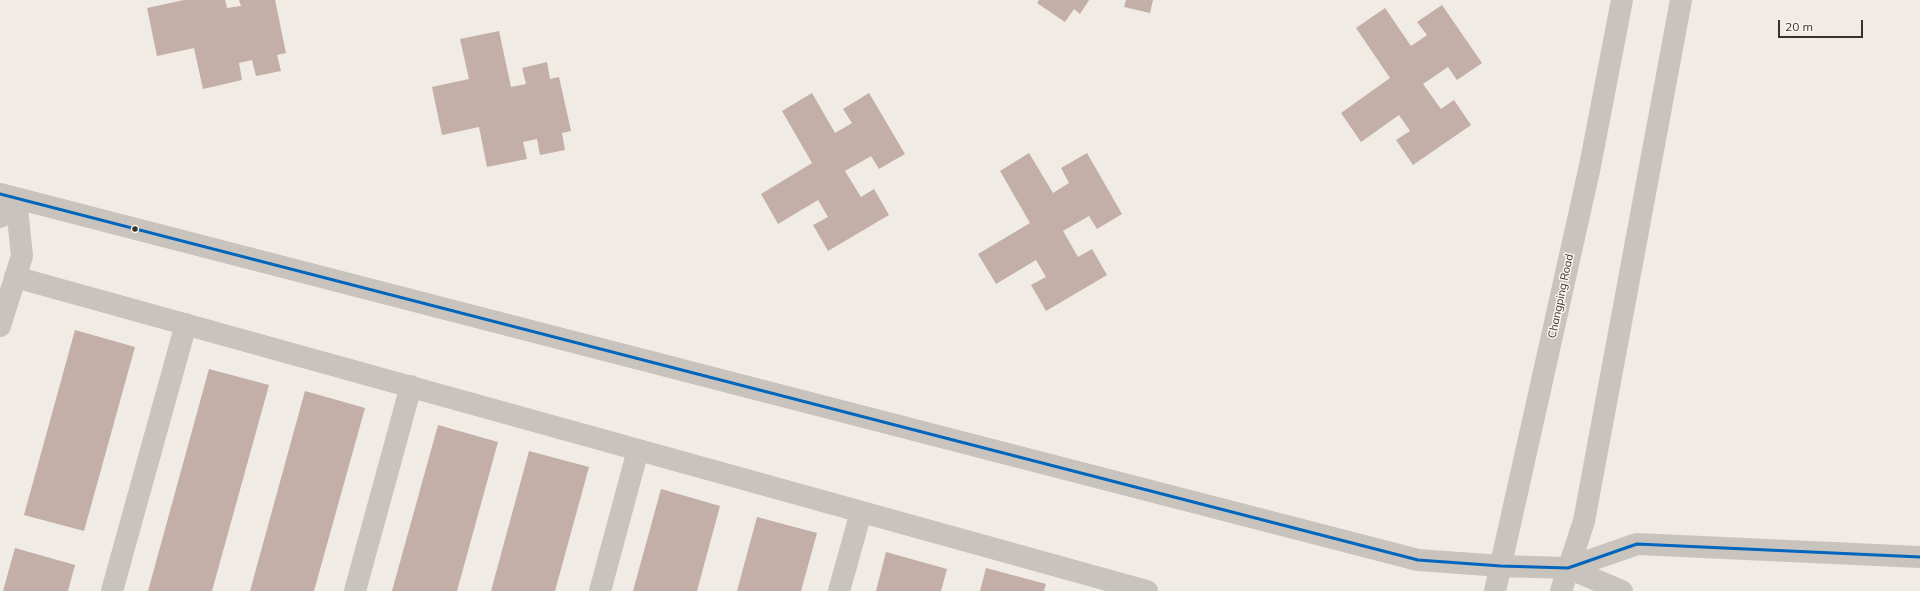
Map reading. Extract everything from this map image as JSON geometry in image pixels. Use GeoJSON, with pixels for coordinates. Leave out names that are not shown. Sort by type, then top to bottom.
{"type":"FeatureCollection","features":[{"type":"Feature","properties":{"kind":"street","name":"Changping Road"},"geometry":{"type":"LineString","coordinates":[[1495,591],[1502,566],[1590,166],[1622,0]]}},
{"type":"Feature","properties":{"kind":"street"},"geometry":{"type":"LineString","coordinates":[[1561,591],[1584,521],[1681,0]]}},
{"type":"Feature","properties":{"kind":"street"},"geometry":{"type":"LineString","coordinates":[[8,197],[1418,560],[1502,566],[1568,568],[1637,544],[1920,557]]}},
{"type":"Feature","properties":{"kind":"street"},"geometry":{"type":"LineString","coordinates":[[0,217],[8,197]]}},
{"type":"Feature","properties":{"kind":"street"},"geometry":{"type":"LineString","coordinates":[[0,326],[22,256],[8,197]]}},
{"type":"Feature","properties":{"kind":"street"},"geometry":{"type":"LineString","coordinates":[[15,276],[861,512],[1090,584],[1147,591]]}},
{"type":"Feature","properties":{"kind":"street"},"geometry":{"type":"LineString","coordinates":[[112,591],[186,324]]}},
{"type":"Feature","properties":{"kind":"street"},"geometry":{"type":"LineString","coordinates":[[355,591],[411,386]]}},
{"type":"Feature","properties":{"kind":"street"},"geometry":{"type":"LineString","coordinates":[[600,591],[638,450]]}},
{"type":"Feature","properties":{"kind":"street"},"geometry":{"type":"LineString","coordinates":[[839,591],[861,512]]}},
{"type":"Feature","properties":{"kind":"street"},"geometry":{"type":"LineString","coordinates":[[1568,568],[1622,591]]}},
{"type":"Feature","properties":{"kind":"building"},"geometry":{"type":"Polygon","coordinates":[[[184,0],[225,0],[227,8],[241,6],[239,0],[275,0],[286,53],[277,55],[281,71],[256,76],[252,60],[239,63],[242,80],[203,89],[194,48],[157,56],[147,8],[184,0]]]}},
{"type":"Feature","properties":{"kind":"building"},"geometry":{"type":"Polygon","coordinates":[[[1039,0],[1089,0],[1080,14],[1074,9],[1065,22],[1037,3],[1039,0]]]}},
{"type":"Feature","properties":{"kind":"building"},"geometry":{"type":"Polygon","coordinates":[[[1126,0],[1153,0],[1150,13],[1124,7],[1126,0]]]}},
{"type":"Feature","properties":{"kind":"building"},"geometry":{"type":"Polygon","coordinates":[[[1442,5],[1482,63],[1457,80],[1448,67],[1423,84],[1441,109],[1454,100],[1471,125],[1413,165],[1396,140],[1410,131],[1399,115],[1361,142],[1341,113],[1390,78],[1356,28],[1385,8],[1411,46],[1427,35],[1417,22],[1442,5]]]}},
{"type":"Feature","properties":{"kind":"building"},"geometry":{"type":"Polygon","coordinates":[[[499,31],[511,87],[526,84],[522,68],[547,62],[550,79],[559,77],[571,131],[562,133],[565,150],[540,155],[537,139],[523,142],[527,159],[487,167],[479,127],[442,135],[432,87],[469,79],[460,39],[499,31]]]}},
{"type":"Feature","properties":{"kind":"building"},"geometry":{"type":"Polygon","coordinates":[[[812,93],[835,133],[852,123],[843,109],[869,93],[905,154],[879,169],[871,156],[845,171],[861,197],[874,189],[889,215],[828,251],[813,225],[828,217],[818,200],[778,224],[761,194],[812,163],[782,111],[812,93]]]}},
{"type":"Feature","properties":{"kind":"building"},"geometry":{"type":"Polygon","coordinates":[[[1029,153],[1053,193],[1069,183],[1061,168],[1087,153],[1122,214],[1097,229],[1089,216],[1063,231],[1078,257],[1092,249],[1107,275],[1046,311],[1031,285],[1046,277],[1036,260],[996,284],[978,254],[1030,223],[1000,171],[1029,153]]]}},
{"type":"Feature","properties":{"kind":"building"},"geometry":{"type":"Polygon","coordinates":[[[75,330],[135,347],[84,531],[24,515],[75,330]]]}},
{"type":"Feature","properties":{"kind":"building"},"geometry":{"type":"Polygon","coordinates":[[[209,369],[269,385],[212,591],[148,591],[209,369]]]}},
{"type":"Feature","properties":{"kind":"building"},"geometry":{"type":"Polygon","coordinates":[[[305,391],[365,408],[314,591],[250,591],[305,391]]]}},
{"type":"Feature","properties":{"kind":"building"},"geometry":{"type":"Polygon","coordinates":[[[438,425],[498,442],[457,591],[392,591],[438,425]]]}},
{"type":"Feature","properties":{"kind":"building"},"geometry":{"type":"Polygon","coordinates":[[[529,451],[589,467],[555,591],[491,591],[529,451]]]}},
{"type":"Feature","properties":{"kind":"building"},"geometry":{"type":"Polygon","coordinates":[[[661,489],[720,506],[697,591],[633,591],[661,489]]]}},
{"type":"Feature","properties":{"kind":"building"},"geometry":{"type":"Polygon","coordinates":[[[757,517],[817,533],[801,591],[737,591],[757,517]]]}},
{"type":"Feature","properties":{"kind":"building"},"geometry":{"type":"Polygon","coordinates":[[[15,548],[75,565],[68,591],[3,591],[15,548]]]}},
{"type":"Feature","properties":{"kind":"building"},"geometry":{"type":"Polygon","coordinates":[[[886,552],[947,569],[941,591],[876,591],[886,552]]]}},
{"type":"Feature","properties":{"kind":"building"},"geometry":{"type":"Polygon","coordinates":[[[986,568],[1046,584],[1044,591],[980,591],[986,568]]]}},
{"type":"Feature","properties":{"kind":"transit line"},"geometry":{"type":"LineString","coordinates":[[0,194],[1418,560],[1501,566],[1568,568],[1637,544],[1920,557]]}}]}
